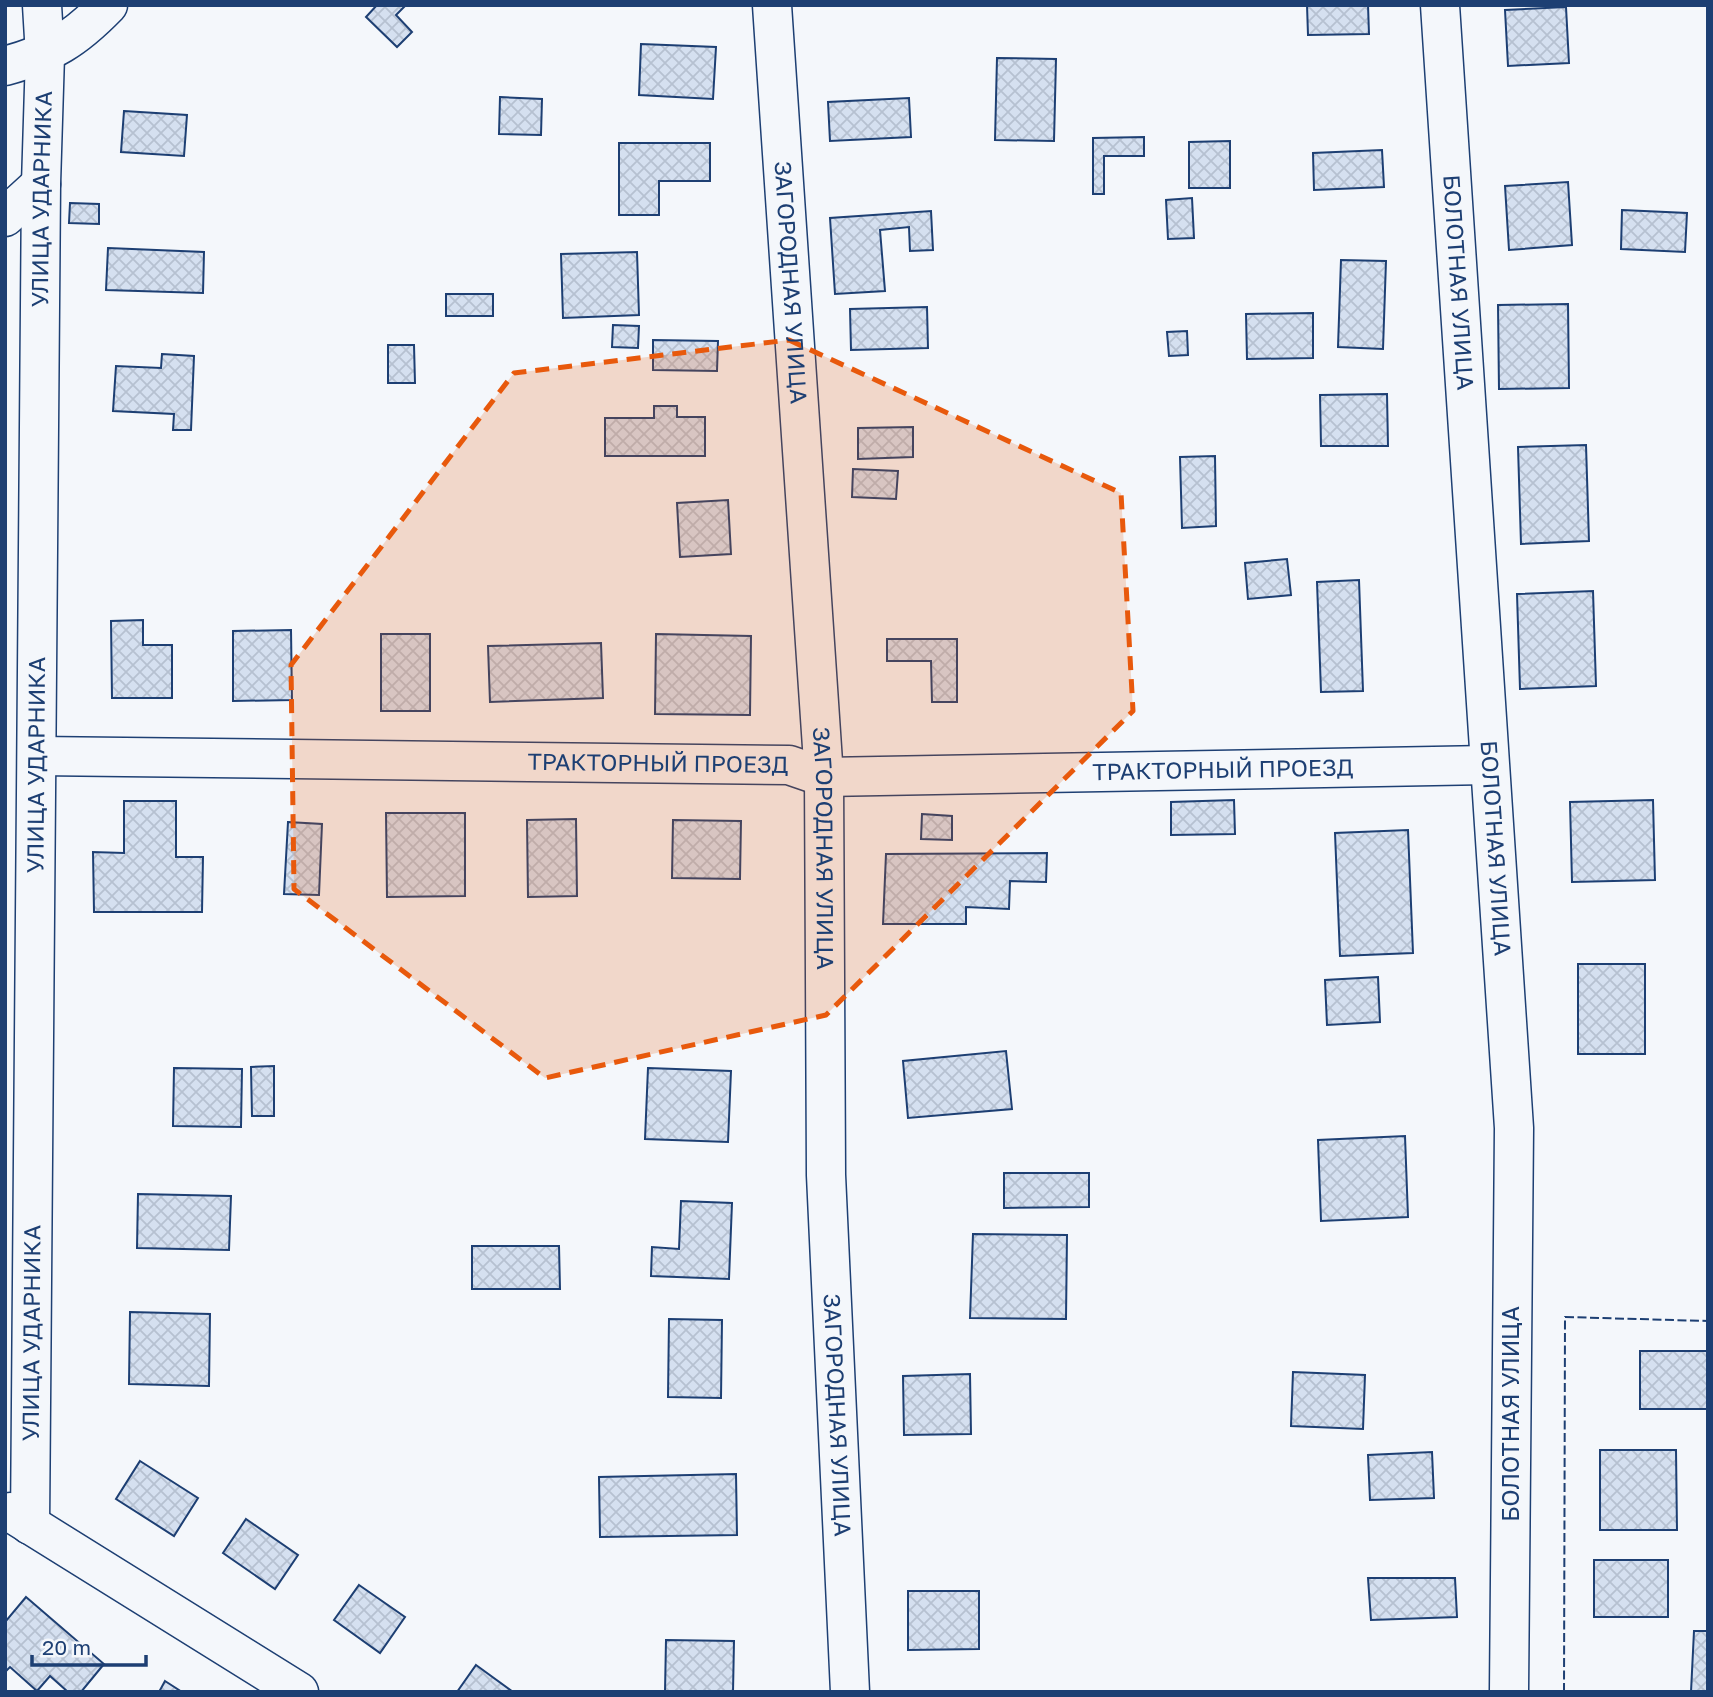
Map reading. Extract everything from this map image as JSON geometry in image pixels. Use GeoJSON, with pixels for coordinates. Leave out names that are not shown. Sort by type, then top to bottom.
{"type":"FeatureCollection","features":[{"type":"Feature","properties":{"kind":"street","name":"УЛИЦА УДАРНИКА"},"geometry":{"type":"LineString","coordinates":[[18,1517],[37,755],[41,184],[45,55],[42,5]]}},
{"type":"Feature","properties":{"kind":"street"},"geometry":{"type":"LineString","coordinates":[[5,66],[45,55],[86,29],[108,5]]}},
{"type":"Feature","properties":{"kind":"street","name":"ЗАГОРОДНАЯ УЛИЦА"},"geometry":{"type":"LineString","coordinates":[[772,5],[824,776],[826,1175],[850,1692]]}},
{"type":"Feature","properties":{"kind":"street","name":"БОЛОТНАЯ УЛИЦА"},"geometry":{"type":"LineString","coordinates":[[1440,5],[1514,1128],[1509,1692]]}},
{"type":"Feature","properties":{"kind":"street"},"geometry":{"type":"LineString","coordinates":[[5,217],[41,184]]}},
{"type":"Feature","properties":{"kind":"street","name":"ТРАКТОРНЫЙ ПРОЕЗД"},"geometry":{"type":"LineString","coordinates":[[37,755],[789,765],[824,776],[1488,765]]}},
{"type":"Feature","properties":{"kind":"street"},"geometry":{"type":"LineString","coordinates":[[18,1517],[299,1692]]}},
{"type":"Feature","properties":{"kind":"highlighted area"},"geometry":{"type":"Polygon","coordinates":[[[789,340],[1121,493],[1133,711],[826,1015],[545,1078],[294,889],[291,665],[514,373],[789,340]]]}},
{"type":"Feature","properties":{"kind":"building"},"geometry":{"type":"Polygon","coordinates":[[[377,5],[406,5],[396,15],[412,32],[397,47],[366,17],[377,5]]]}},
{"type":"Feature","properties":{"kind":"building"},"geometry":{"type":"Polygon","coordinates":[[[1307,5],[1368,5],[1369,34],[1308,35],[1307,5]]]}},
{"type":"Feature","properties":{"kind":"building"},"geometry":{"type":"Polygon","coordinates":[[[1566,7],[1569,63],[1508,66],[1505,10],[1566,7]]]}},
{"type":"Feature","properties":{"kind":"building"},"geometry":{"type":"Polygon","coordinates":[[[641,44],[716,47],[713,99],[639,95],[641,44]]]}},
{"type":"Feature","properties":{"kind":"building"},"geometry":{"type":"Polygon","coordinates":[[[997,58],[1056,59],[1054,141],[995,140],[997,58]]]}},
{"type":"Feature","properties":{"kind":"building"},"geometry":{"type":"Polygon","coordinates":[[[500,97],[542,99],[541,135],[499,134],[500,97]]]}},
{"type":"Feature","properties":{"kind":"building"},"geometry":{"type":"Polygon","coordinates":[[[909,98],[911,137],[830,141],[828,102],[909,98]]]}},
{"type":"Feature","properties":{"kind":"building"},"geometry":{"type":"Polygon","coordinates":[[[124,111],[187,115],[184,156],[121,152],[124,111]]]}},
{"type":"Feature","properties":{"kind":"building"},"geometry":{"type":"Polygon","coordinates":[[[1144,137],[1144,156],[1104,156],[1104,194],[1093,194],[1093,138],[1144,137]]]}},
{"type":"Feature","properties":{"kind":"building"},"geometry":{"type":"Polygon","coordinates":[[[1230,141],[1230,188],[1189,188],[1189,142],[1230,141]]]}},
{"type":"Feature","properties":{"kind":"building"},"geometry":{"type":"Polygon","coordinates":[[[619,143],[710,143],[710,181],[659,181],[659,215],[619,215],[619,143]]]}},
{"type":"Feature","properties":{"kind":"building"},"geometry":{"type":"Polygon","coordinates":[[[1382,150],[1384,187],[1314,190],[1313,153],[1382,150]]]}},
{"type":"Feature","properties":{"kind":"building"},"geometry":{"type":"Polygon","coordinates":[[[1568,182],[1572,245],[1509,250],[1505,186],[1568,182]]]}},
{"type":"Feature","properties":{"kind":"building"},"geometry":{"type":"Polygon","coordinates":[[[1192,198],[1194,238],[1168,239],[1166,200],[1192,198]]]}},
{"type":"Feature","properties":{"kind":"building"},"geometry":{"type":"Polygon","coordinates":[[[70,203],[99,204],[99,224],[69,223],[70,203]]]}},
{"type":"Feature","properties":{"kind":"building"},"geometry":{"type":"Polygon","coordinates":[[[1622,210],[1687,213],[1685,252],[1621,249],[1622,210]]]}},
{"type":"Feature","properties":{"kind":"building"},"geometry":{"type":"Polygon","coordinates":[[[931,211],[933,250],[910,251],[909,227],[880,230],[885,291],[835,294],[830,218],[931,211]]]}},
{"type":"Feature","properties":{"kind":"building"},"geometry":{"type":"Polygon","coordinates":[[[108,248],[204,252],[203,293],[106,290],[108,248]]]}},
{"type":"Feature","properties":{"kind":"building"},"geometry":{"type":"Polygon","coordinates":[[[637,252],[639,315],[563,318],[561,254],[637,252]]]}},
{"type":"Feature","properties":{"kind":"building"},"geometry":{"type":"Polygon","coordinates":[[[1341,260],[1386,261],[1383,349],[1338,347],[1341,260]]]}},
{"type":"Feature","properties":{"kind":"building"},"geometry":{"type":"Polygon","coordinates":[[[446,294],[493,294],[493,316],[446,316],[446,294]]]}},
{"type":"Feature","properties":{"kind":"building"},"geometry":{"type":"Polygon","coordinates":[[[1568,304],[1569,388],[1499,389],[1498,305],[1568,304]]]}},
{"type":"Feature","properties":{"kind":"building"},"geometry":{"type":"Polygon","coordinates":[[[927,307],[928,348],[851,350],[850,309],[927,307]]]}},
{"type":"Feature","properties":{"kind":"building"},"geometry":{"type":"Polygon","coordinates":[[[1313,313],[1313,358],[1247,359],[1246,314],[1313,313]]]}},
{"type":"Feature","properties":{"kind":"building"},"geometry":{"type":"Polygon","coordinates":[[[613,325],[639,326],[638,348],[612,347],[613,325]]]}},
{"type":"Feature","properties":{"kind":"building"},"geometry":{"type":"Polygon","coordinates":[[[1187,331],[1188,355],[1169,356],[1167,332],[1187,331]]]}},
{"type":"Feature","properties":{"kind":"building"},"geometry":{"type":"Polygon","coordinates":[[[653,340],[718,341],[717,371],[653,370],[653,340]]]}},
{"type":"Feature","properties":{"kind":"building"},"geometry":{"type":"Polygon","coordinates":[[[388,345],[414,345],[415,383],[388,383],[388,345]]]}},
{"type":"Feature","properties":{"kind":"building"},"geometry":{"type":"Polygon","coordinates":[[[162,354],[194,356],[191,430],[173,430],[174,414],[113,411],[116,366],[161,368],[162,354]]]}},
{"type":"Feature","properties":{"kind":"building"},"geometry":{"type":"Polygon","coordinates":[[[1387,394],[1388,446],[1321,446],[1320,395],[1387,394]]]}},
{"type":"Feature","properties":{"kind":"building"},"geometry":{"type":"Polygon","coordinates":[[[654,406],[677,406],[677,417],[705,417],[705,456],[605,456],[605,418],[654,418],[654,406]]]}},
{"type":"Feature","properties":{"kind":"building"},"geometry":{"type":"Polygon","coordinates":[[[913,427],[913,457],[858,459],[858,428],[913,427]]]}},
{"type":"Feature","properties":{"kind":"building"},"geometry":{"type":"Polygon","coordinates":[[[1586,445],[1589,541],[1521,544],[1518,447],[1586,445]]]}},
{"type":"Feature","properties":{"kind":"building"},"geometry":{"type":"Polygon","coordinates":[[[1215,456],[1216,526],[1182,528],[1180,457],[1215,456]]]}},
{"type":"Feature","properties":{"kind":"building"},"geometry":{"type":"Polygon","coordinates":[[[853,469],[898,471],[896,499],[852,497],[853,469]]]}},
{"type":"Feature","properties":{"kind":"building"},"geometry":{"type":"Polygon","coordinates":[[[728,500],[731,554],[680,557],[677,503],[728,500]]]}},
{"type":"Feature","properties":{"kind":"building"},"geometry":{"type":"Polygon","coordinates":[[[1287,559],[1291,595],[1248,599],[1245,563],[1287,559]]]}},
{"type":"Feature","properties":{"kind":"building"},"geometry":{"type":"Polygon","coordinates":[[[1359,580],[1363,691],[1321,692],[1317,582],[1359,580]]]}},
{"type":"Feature","properties":{"kind":"building"},"geometry":{"type":"Polygon","coordinates":[[[1593,591],[1596,686],[1520,689],[1517,594],[1593,591]]]}},
{"type":"Feature","properties":{"kind":"building"},"geometry":{"type":"Polygon","coordinates":[[[143,620],[143,645],[172,645],[172,698],[112,698],[111,621],[143,620]]]}},
{"type":"Feature","properties":{"kind":"building"},"geometry":{"type":"Polygon","coordinates":[[[291,630],[292,700],[233,701],[233,631],[291,630]]]}},
{"type":"Feature","properties":{"kind":"building"},"geometry":{"type":"Polygon","coordinates":[[[381,634],[430,634],[430,711],[381,711],[381,634]]]}},
{"type":"Feature","properties":{"kind":"building"},"geometry":{"type":"Polygon","coordinates":[[[656,634],[751,636],[750,715],[655,714],[656,634]]]}},
{"type":"Feature","properties":{"kind":"building"},"geometry":{"type":"Polygon","coordinates":[[[887,639],[957,639],[957,702],[932,702],[931,661],[887,661],[887,639]]]}},
{"type":"Feature","properties":{"kind":"building"},"geometry":{"type":"Polygon","coordinates":[[[601,643],[603,698],[490,702],[488,646],[601,643]]]}},
{"type":"Feature","properties":{"kind":"building"},"geometry":{"type":"Polygon","coordinates":[[[1234,800],[1235,834],[1171,835],[1171,802],[1234,800]]]}},
{"type":"Feature","properties":{"kind":"building"},"geometry":{"type":"Polygon","coordinates":[[[1653,800],[1655,880],[1572,882],[1570,802],[1653,800]]]}},
{"type":"Feature","properties":{"kind":"building"},"geometry":{"type":"Polygon","coordinates":[[[124,801],[176,801],[176,857],[203,857],[202,912],[94,912],[93,852],[124,853],[124,801]]]}},
{"type":"Feature","properties":{"kind":"building"},"geometry":{"type":"Polygon","coordinates":[[[386,813],[465,813],[465,896],[387,897],[386,813]]]}},
{"type":"Feature","properties":{"kind":"building"},"geometry":{"type":"Polygon","coordinates":[[[922,814],[952,816],[952,840],[921,839],[922,814]]]}},
{"type":"Feature","properties":{"kind":"building"},"geometry":{"type":"Polygon","coordinates":[[[576,819],[577,896],[528,897],[527,820],[576,819]]]}},
{"type":"Feature","properties":{"kind":"building"},"geometry":{"type":"Polygon","coordinates":[[[673,820],[741,821],[740,879],[672,878],[673,820]]]}},
{"type":"Feature","properties":{"kind":"building"},"geometry":{"type":"Polygon","coordinates":[[[288,822],[322,824],[319,895],[284,894],[288,822]]]}},
{"type":"Feature","properties":{"kind":"building"},"geometry":{"type":"Polygon","coordinates":[[[1408,830],[1413,953],[1340,956],[1335,833],[1408,830]]]}},
{"type":"Feature","properties":{"kind":"building"},"geometry":{"type":"Polygon","coordinates":[[[1047,853],[1046,882],[1010,881],[1009,909],[966,907],[966,924],[883,924],[886,854],[1047,853]]]}},
{"type":"Feature","properties":{"kind":"building"},"geometry":{"type":"Polygon","coordinates":[[[1578,964],[1645,964],[1645,1054],[1578,1054],[1578,964]]]}},
{"type":"Feature","properties":{"kind":"building"},"geometry":{"type":"Polygon","coordinates":[[[1378,977],[1380,1022],[1327,1025],[1325,980],[1378,977]]]}},
{"type":"Feature","properties":{"kind":"building"},"geometry":{"type":"Polygon","coordinates":[[[1006,1051],[1012,1109],[908,1118],[903,1061],[1006,1051]]]}},
{"type":"Feature","properties":{"kind":"building"},"geometry":{"type":"Polygon","coordinates":[[[274,1066],[274,1116],[252,1116],[251,1067],[274,1066]]]}},
{"type":"Feature","properties":{"kind":"building"},"geometry":{"type":"Polygon","coordinates":[[[174,1068],[242,1069],[241,1127],[173,1126],[174,1068]]]}},
{"type":"Feature","properties":{"kind":"building"},"geometry":{"type":"Polygon","coordinates":[[[648,1068],[731,1071],[728,1142],[645,1139],[648,1068]]]}},
{"type":"Feature","properties":{"kind":"building"},"geometry":{"type":"Polygon","coordinates":[[[1405,1136],[1408,1217],[1321,1221],[1318,1140],[1405,1136]]]}},
{"type":"Feature","properties":{"kind":"building"},"geometry":{"type":"Polygon","coordinates":[[[1004,1173],[1089,1173],[1089,1207],[1004,1208],[1004,1173]]]}},
{"type":"Feature","properties":{"kind":"building"},"geometry":{"type":"Polygon","coordinates":[[[138,1194],[231,1196],[229,1250],[137,1248],[138,1194]]]}},
{"type":"Feature","properties":{"kind":"building"},"geometry":{"type":"Polygon","coordinates":[[[681,1201],[732,1203],[729,1279],[651,1276],[652,1247],[679,1249],[681,1201]]]}},
{"type":"Feature","properties":{"kind":"building"},"geometry":{"type":"Polygon","coordinates":[[[973,1234],[1067,1235],[1066,1319],[970,1318],[973,1234]]]}},
{"type":"Feature","properties":{"kind":"building"},"geometry":{"type":"Polygon","coordinates":[[[472,1246],[559,1246],[560,1289],[472,1289],[472,1246]]]}},
{"type":"Feature","properties":{"kind":"building"},"geometry":{"type":"Polygon","coordinates":[[[130,1312],[210,1314],[209,1386],[129,1384],[130,1312]]]}},
{"type":"Feature","properties":{"kind":"building"},"geometry":{"type":"Polygon","coordinates":[[[669,1319],[722,1320],[721,1398],[668,1397],[669,1319]]]}},
{"type":"Feature","properties":{"kind":"building"},"geometry":{"type":"Polygon","coordinates":[[[1640,1351],[1708,1351],[1708,1409],[1640,1409],[1640,1351]]]}},
{"type":"Feature","properties":{"kind":"building"},"geometry":{"type":"Polygon","coordinates":[[[1293,1372],[1365,1375],[1363,1429],[1291,1426],[1293,1372]]]}},
{"type":"Feature","properties":{"kind":"building"},"geometry":{"type":"Polygon","coordinates":[[[970,1374],[971,1434],[904,1435],[903,1376],[970,1374]]]}},
{"type":"Feature","properties":{"kind":"building"},"geometry":{"type":"Polygon","coordinates":[[[1600,1450],[1676,1450],[1677,1530],[1600,1530],[1600,1450]]]}},
{"type":"Feature","properties":{"kind":"building"},"geometry":{"type":"Polygon","coordinates":[[[1432,1452],[1434,1498],[1370,1500],[1368,1455],[1432,1452]]]}},
{"type":"Feature","properties":{"kind":"building"},"geometry":{"type":"Polygon","coordinates":[[[140,1461],[198,1498],[174,1536],[116,1499],[140,1461]]]}},
{"type":"Feature","properties":{"kind":"building"},"geometry":{"type":"Polygon","coordinates":[[[736,1474],[737,1535],[600,1537],[599,1477],[736,1474]]]}},
{"type":"Feature","properties":{"kind":"building"},"geometry":{"type":"Polygon","coordinates":[[[246,1519],[298,1555],[275,1589],[223,1553],[246,1519]]]}},
{"type":"Feature","properties":{"kind":"building"},"geometry":{"type":"Polygon","coordinates":[[[1594,1560],[1668,1560],[1668,1617],[1594,1617],[1594,1560]]]}},
{"type":"Feature","properties":{"kind":"building"},"geometry":{"type":"Polygon","coordinates":[[[1368,1578],[1455,1578],[1457,1617],[1371,1620],[1368,1578]]]}},
{"type":"Feature","properties":{"kind":"building"},"geometry":{"type":"Polygon","coordinates":[[[359,1585],[405,1617],[380,1653],[334,1620],[359,1585]]]}},
{"type":"Feature","properties":{"kind":"building"},"geometry":{"type":"Polygon","coordinates":[[[908,1591],[979,1591],[979,1649],[908,1650],[908,1591]]]}},
{"type":"Feature","properties":{"kind":"building"},"geometry":{"type":"Polygon","coordinates":[[[26,1597],[104,1664],[81,1692],[68,1692],[50,1676],[37,1691],[10,1667],[5,1672],[5,1622],[26,1597]]]}},
{"type":"Feature","properties":{"kind":"building"},"geometry":{"type":"Polygon","coordinates":[[[1694,1631],[1708,1631],[1708,1692],[1691,1692],[1694,1631]]]}},
{"type":"Feature","properties":{"kind":"building"},"geometry":{"type":"Polygon","coordinates":[[[666,1640],[734,1641],[733,1692],[665,1692],[666,1640]]]}},
{"type":"Feature","properties":{"kind":"building"},"geometry":{"type":"Polygon","coordinates":[[[476,1665],[513,1692],[457,1692],[476,1665]]]}},
{"type":"Feature","properties":{"kind":"building"},"geometry":{"type":"Polygon","coordinates":[[[165,1681],[182,1692],[159,1692],[165,1681]]]}},
{"type":"Feature","properties":{"kind":"fence"},"geometry":{"type":"LineString","coordinates":[[1564,1692],[1565,1317],[1708,1321]]}}]}
